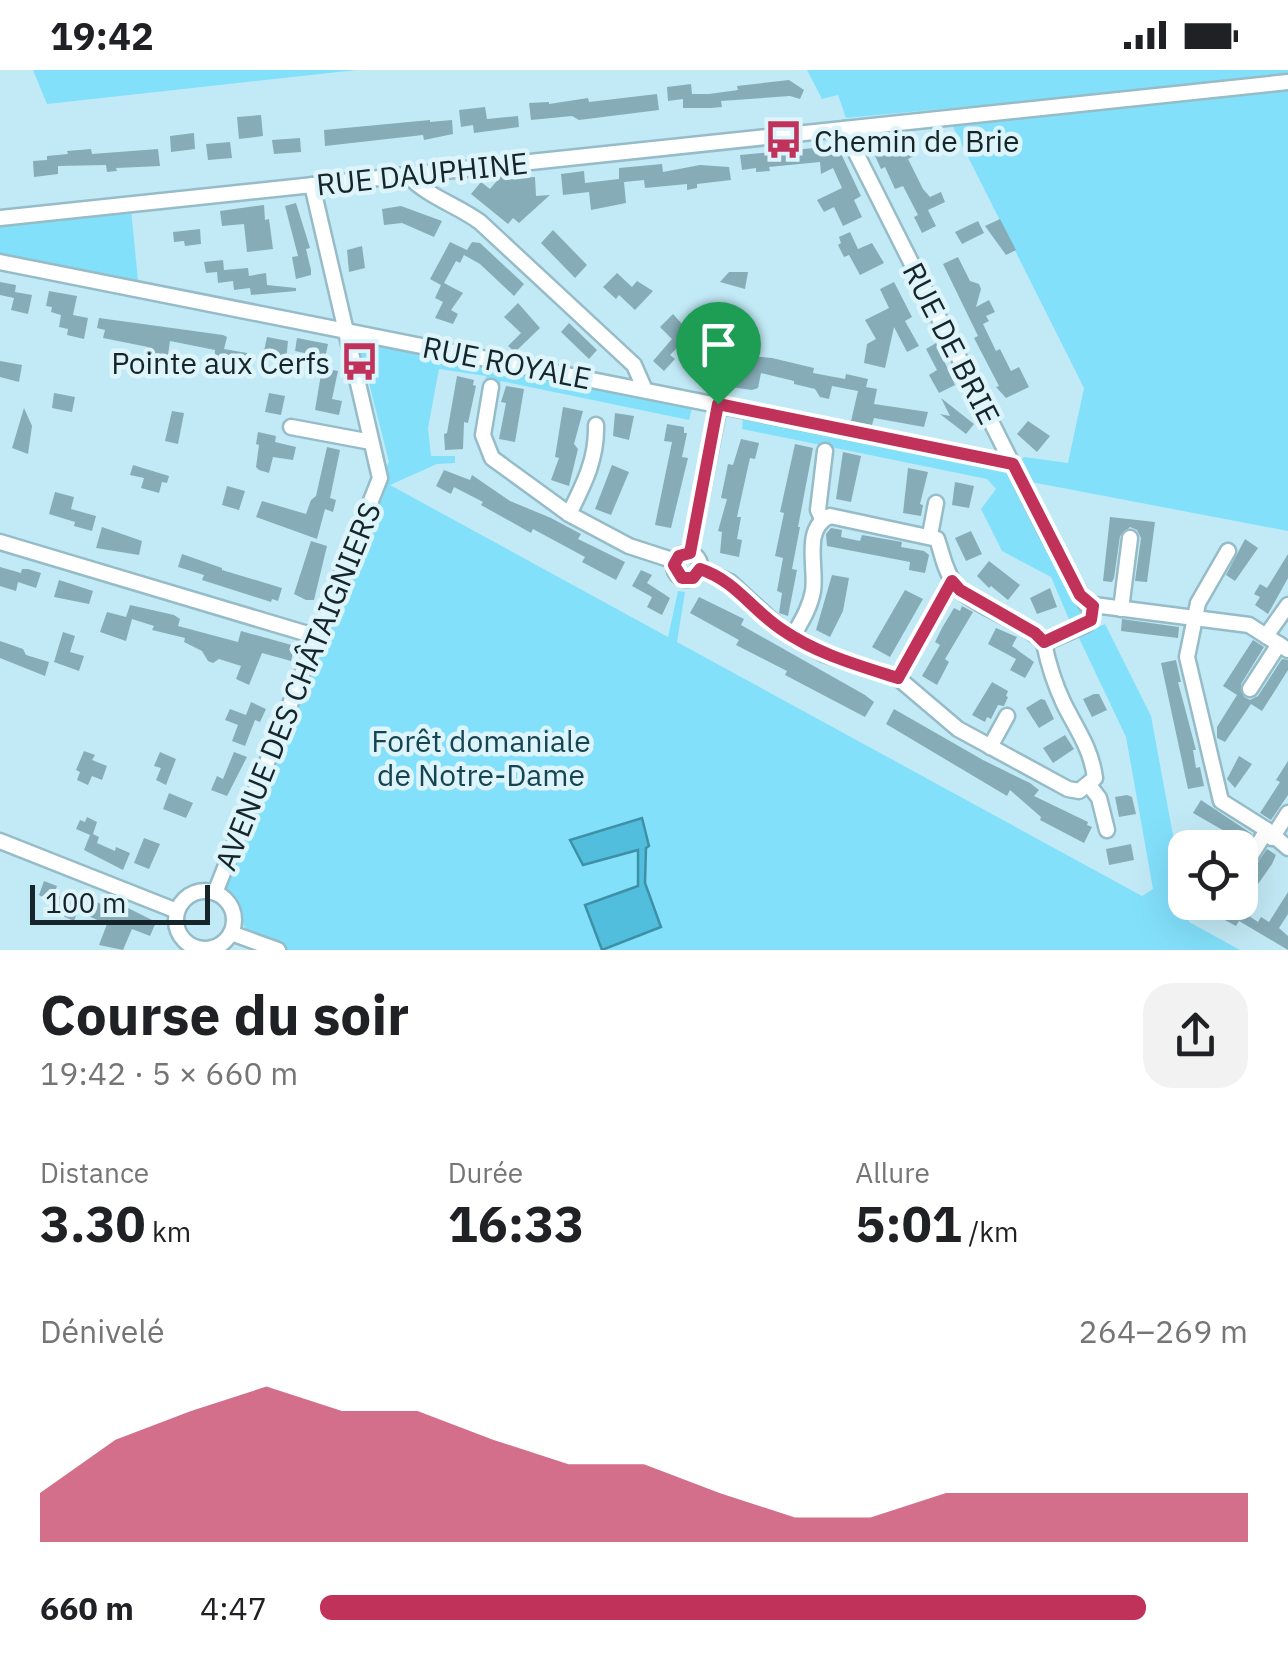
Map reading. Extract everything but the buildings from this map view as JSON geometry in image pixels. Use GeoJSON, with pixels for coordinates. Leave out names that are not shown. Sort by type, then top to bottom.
{"type":"FeatureCollection","features":[{"type":"Feature","properties":{"kind":"street","name":"RUE DAUPHINE"},"geometry":{"type":"LineString","coordinates":[[0,218],[1288,82]]}},
{"type":"Feature","properties":{"kind":"street","name":"RUE DE BRIE"},"geometry":{"type":"LineString","coordinates":[[844,128],[1080,595],[1093,606]]}},
{"type":"Feature","properties":{"kind":"street"},"geometry":{"type":"LineString","coordinates":[[408,175],[419,187],[480,222],[634,365],[645,390]]}},
{"type":"Feature","properties":{"kind":"street"},"geometry":{"type":"LineString","coordinates":[[291,427],[371,442],[312,185]]}},
{"type":"Feature","properties":{"kind":"street","name":"RUE ROYALE"},"geometry":{"type":"LineString","coordinates":[[0,262],[1013,464]]}},
{"type":"Feature","properties":{"kind":"street"},"geometry":{"type":"LineString","coordinates":[[491,386],[483,435],[492,458],[568,514],[629,546],[675,561]]}},
{"type":"Feature","properties":{"kind":"street"},"geometry":{"type":"LineString","coordinates":[[690,553],[718,404]]}},
{"type":"Feature","properties":{"kind":"street"},"geometry":{"type":"LineString","coordinates":[[568,514],[590,470],[596,424]]}},
{"type":"Feature","properties":{"kind":"street","name":"AVENUE DES CHÂTAIGNIERS"},"geometry":{"type":"LineString","coordinates":[[215,893],[380,478],[371,442]]}},
{"type":"Feature","properties":{"kind":"street"},"geometry":{"type":"LineString","coordinates":[[822,519],[818,510],[825,452]]}},
{"type":"Feature","properties":{"kind":"street"},"geometry":{"type":"LineString","coordinates":[[930,535],[936,503]]}},
{"type":"Feature","properties":{"kind":"street"},"geometry":{"type":"LineString","coordinates":[[700,569],[730,582],[763,615],[793,636],[824,654],[898,678],[958,729],[1068,789],[1080,790],[1095,778],[1088,746],[1063,702],[1044,642],[960,590],[952,581],[936,538],[930,535],[838,516],[822,519],[812,546],[814,590],[793,636]]}},
{"type":"Feature","properties":{"kind":"street"},"geometry":{"type":"LineString","coordinates":[[1121,608],[1130,538]]}},
{"type":"Feature","properties":{"kind":"street"},"geometry":{"type":"LineString","coordinates":[[0,542],[318,637]]}},
{"type":"Feature","properties":{"kind":"street"},"geometry":{"type":"LineString","coordinates":[[1228,551],[1198,603],[1188,657],[1221,801],[1288,848]]}},
{"type":"Feature","properties":{"kind":"street"},"geometry":{"type":"LineString","coordinates":[[690,553],[699,561],[700,569],[696,576],[685,579],[676,572],[675,561],[681,554],[690,553]]}},
{"type":"Feature","properties":{"kind":"street"},"geometry":{"type":"LineString","coordinates":[[898,678],[952,581]]}},
{"type":"Feature","properties":{"kind":"street"},"geometry":{"type":"LineString","coordinates":[[1250,689],[1277,643],[1288,604]]}},
{"type":"Feature","properties":{"kind":"street"},"geometry":{"type":"LineString","coordinates":[[1044,642],[1087,624],[1093,606],[1249,625],[1277,643]]}},
{"type":"Feature","properties":{"kind":"street"},"geometry":{"type":"LineString","coordinates":[[990,747],[1007,716]]}},
{"type":"Feature","properties":{"kind":"street"},"geometry":{"type":"LineString","coordinates":[[1089,785],[1100,798],[1107,830]]}},
{"type":"Feature","properties":{"kind":"street"},"geometry":{"type":"LineString","coordinates":[[1258,850],[1288,813]]}},
{"type":"Feature","properties":{"kind":"street"},"geometry":{"type":"LineString","coordinates":[[0,841],[177,912]]}},
{"type":"Feature","properties":{"kind":"street"},"geometry":{"type":"LineString","coordinates":[[215,893],[230,905],[234,924],[231,933],[212,949],[194,949],[181,937],[177,912],[188,896],[215,893]]}},
{"type":"Feature","properties":{"kind":"street"},"geometry":{"type":"LineString","coordinates":[[231,933],[278,950]]}},
{"type":"Feature","properties":{"kind":"green space"},"geometry":{"type":"Polygon","coordinates":[[[33,70],[357,70],[47,104],[33,70]]]}},
{"type":"Feature","properties":{"kind":"green space"},"geometry":{"type":"Polygon","coordinates":[[[807,70],[1288,70],[1288,76],[846,118],[838,95],[822,99],[807,70]]]}},
{"type":"Feature","properties":{"kind":"green space"},"geometry":{"type":"Polygon","coordinates":[[[1288,82],[1288,531],[1031,482],[1020,461],[1024,457],[1068,463],[1084,388],[948,117],[1288,82]]]}},
{"type":"Feature","properties":{"kind":"green space"},"geometry":{"type":"Polygon","coordinates":[[[131,210],[138,280],[0,253],[0,223],[131,210]]]}},
{"type":"Feature","properties":{"kind":"green space","name":"Forêt domaniale de Notre-Dame"},"geometry":{"type":"Polygon","coordinates":[[[364,339],[693,405],[689,420],[501,381],[500,385],[485,383],[486,376],[439,369],[428,428],[431,456],[455,456],[455,463],[437,464],[390,485],[668,637],[678,591],[685,592],[677,642],[1142,896],[1153,889],[1126,737],[1078,636],[1105,624],[1151,716],[1172,830],[1168,830],[1168,920],[1189,920],[1240,950],[279,950],[251,939],[237,912],[221,895],[380,478],[388,483],[389,462],[360,357],[364,339]]]}},
{"type":"Feature","properties":{"kind":"green space"},"geometry":{"type":"Polygon","coordinates":[[[755,417],[1004,469],[1011,475],[1081,609],[1080,620],[1071,624],[1051,577],[1002,551],[981,509],[996,489],[987,479],[742,429],[743,419],[753,421],[755,417]]]}},
{"type":"Feature","properties":{"kind":"shaded area"},"geometry":{"type":"Polygon","coordinates":[[[642,818],[649,846],[645,883],[661,927],[602,950],[585,905],[638,886],[638,850],[583,865],[570,840],[642,818]]]}},
{"type":"Feature","properties":{"kind":"place","name":"Chemin de Brie"},"geometry":{"type":"Point","coordinates":[784,140]}},
{"type":"Feature","properties":{"kind":"place","name":"Pointe aux Cerfs"},"geometry":{"type":"Point","coordinates":[360,362]}},
{"type":"Feature","properties":{"kind":"route"},"geometry":{"type":"LineString","coordinates":[[718,404],[1013,464],[1080,595],[1093,606],[1091,620],[1044,642],[1018,622],[960,590],[952,581],[898,678],[824,654],[781,629],[730,582],[712,573],[700,569],[693,578],[682,578],[674,565],[679,556],[690,553],[718,404]]}}]}
